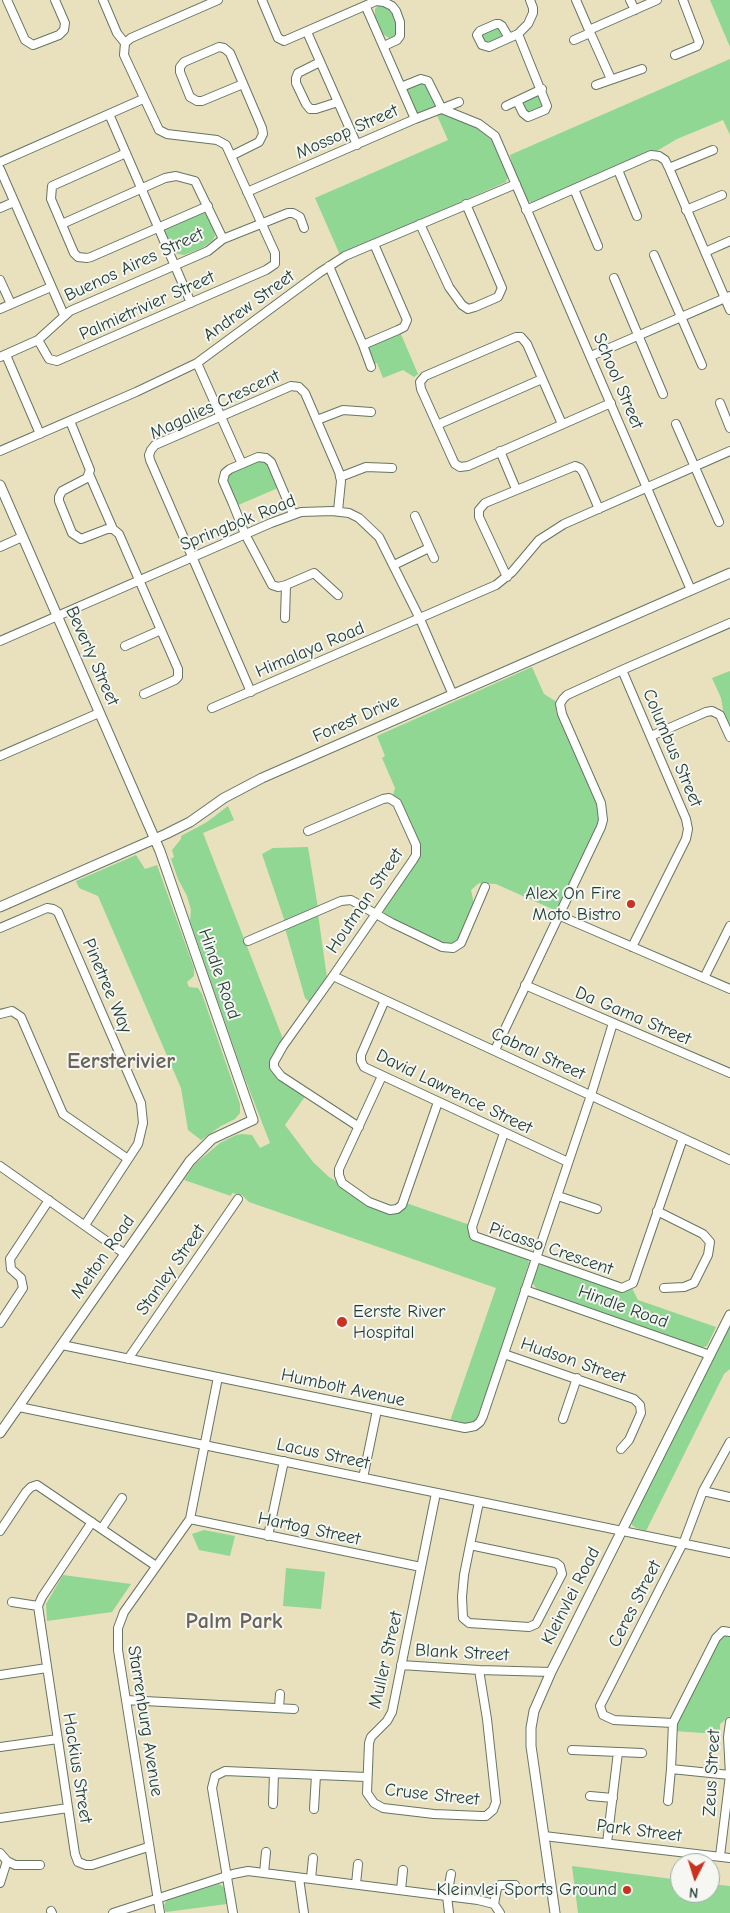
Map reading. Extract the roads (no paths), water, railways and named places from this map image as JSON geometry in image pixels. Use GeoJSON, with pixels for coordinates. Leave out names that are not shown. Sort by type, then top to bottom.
{"type":"FeatureCollection","features":[{"type":"Feature","properties":{"kind":"street"},"geometry":{"type":"LineString","coordinates":[[7,0],[25,40],[33,45],[59,35],[64,30],[65,23],[55,0]]}},
{"type":"Feature","properties":{"kind":"street"},"geometry":{"type":"LineString","coordinates":[[125,43],[131,38],[218,0]]}},
{"type":"Feature","properties":{"kind":"street"},"geometry":{"type":"LineString","coordinates":[[262,0],[280,40],[286,41],[376,1],[384,2],[392,6],[400,22],[400,36],[397,40],[384,46]]}},
{"type":"Feature","properties":{"kind":"street"},"geometry":{"type":"LineString","coordinates":[[509,38],[518,34],[528,24],[533,13],[530,0]]}},
{"type":"Feature","properties":{"kind":"street"},"geometry":{"type":"LineString","coordinates":[[576,0],[611,78]]}},
{"type":"Feature","properties":{"kind":"street"},"geometry":{"type":"LineString","coordinates":[[630,0],[635,10]]}},
{"type":"Feature","properties":{"kind":"street"},"geometry":{"type":"LineString","coordinates":[[574,40],[657,0]]}},
{"type":"Feature","properties":{"kind":"street"},"geometry":{"type":"LineString","coordinates":[[675,55],[696,46],[699,42],[683,0]]}},
{"type":"Feature","properties":{"kind":"street"},"geometry":{"type":"LineString","coordinates":[[106,1],[117,33],[125,43],[124,55],[156,127],[162,132],[220,140],[226,145],[261,223]]}},
{"type":"Feature","properties":{"kind":"street"},"geometry":{"type":"LineString","coordinates":[[366,7],[415,119]]}},
{"type":"Feature","properties":{"kind":"street"},"geometry":{"type":"LineString","coordinates":[[307,32],[357,145]]}},
{"type":"Feature","properties":{"kind":"street"},"geometry":{"type":"LineString","coordinates":[[517,101],[526,116],[545,110],[547,103],[518,34]]}},
{"type":"Feature","properties":{"kind":"street"},"geometry":{"type":"LineString","coordinates":[[230,156],[259,142],[263,134],[243,84],[230,53],[227,49],[216,48],[184,62],[180,67],[180,72],[190,97],[197,101],[202,101],[243,84]]}},
{"type":"Feature","properties":{"kind":"street"},"geometry":{"type":"LineString","coordinates":[[320,62],[298,73],[296,83],[310,109],[338,102]]}},
{"type":"Feature","properties":{"kind":"street"},"geometry":{"type":"LineString","coordinates":[[596,85],[611,78],[642,69]]}},
{"type":"Feature","properties":{"kind":"street"},"geometry":{"type":"LineString","coordinates":[[401,87],[421,79],[428,81],[442,109]]}},
{"type":"Feature","properties":{"kind":"street"},"geometry":{"type":"LineString","coordinates":[[506,106],[542,90]]}},
{"type":"Feature","properties":{"kind":"street"},"geometry":{"type":"LineString","coordinates":[[0,162],[143,99]]}},
{"type":"Feature","properties":{"kind":"street","name":"Mossop Street"},"geometry":{"type":"LineString","coordinates":[[247,192],[415,119],[459,102]]}},
{"type":"Feature","properties":{"kind":"street","name":"School Street"},"geometry":{"type":"LineString","coordinates":[[442,109],[479,124],[495,136],[691,590]]}},
{"type":"Feature","properties":{"kind":"street"},"geometry":{"type":"LineString","coordinates":[[109,114],[191,303]]}},
{"type":"Feature","properties":{"kind":"street"},"geometry":{"type":"LineString","coordinates":[[669,168],[713,150]]}},
{"type":"Feature","properties":{"kind":"street"},"geometry":{"type":"LineString","coordinates":[[126,153],[52,186],[51,199],[74,253],[78,256],[87,258],[208,206]]}},
{"type":"Feature","properties":{"kind":"street"},"geometry":{"type":"LineString","coordinates":[[526,210],[654,155],[662,158],[669,168],[686,210],[727,297],[730,310]]}},
{"type":"Feature","properties":{"kind":"street"},"geometry":{"type":"LineString","coordinates":[[0,168],[64,315]]}},
{"type":"Feature","properties":{"kind":"street"},"geometry":{"type":"LineString","coordinates":[[618,170],[637,216]]}},
{"type":"Feature","properties":{"kind":"street"},"geometry":{"type":"LineString","coordinates":[[62,224],[170,176],[185,177],[195,181],[223,239]]}},
{"type":"Feature","properties":{"kind":"street","name":"Andrew Street"},"geometry":{"type":"LineString","coordinates":[[0,451],[197,363],[345,256],[516,184]]}},
{"type":"Feature","properties":{"kind":"street"},"geometry":{"type":"LineString","coordinates":[[574,189],[598,246]]}},
{"type":"Feature","properties":{"kind":"street"},"geometry":{"type":"LineString","coordinates":[[686,210],[722,195]]}},
{"type":"Feature","properties":{"kind":"street"},"geometry":{"type":"LineString","coordinates":[[0,208],[14,202]]}},
{"type":"Feature","properties":{"kind":"street"},"geometry":{"type":"LineString","coordinates":[[420,224],[449,287],[462,305],[468,309],[475,308],[498,297],[502,288],[466,204]]}},
{"type":"Feature","properties":{"kind":"street","name":"Buenos Aires Street"},"geometry":{"type":"LineString","coordinates":[[3,356],[38,340],[64,315],[208,251],[223,239],[291,212],[300,216],[304,228]]}},
{"type":"Feature","properties":{"kind":"street","name":"Palmietrivier Street"},"geometry":{"type":"LineString","coordinates":[[38,340],[49,359],[57,361],[266,270],[275,264],[275,254],[261,223]]}},
{"type":"Feature","properties":{"kind":"street"},"geometry":{"type":"LineString","coordinates":[[705,252],[730,241]]}},
{"type":"Feature","properties":{"kind":"street"},"geometry":{"type":"LineString","coordinates":[[363,345],[404,327],[407,320],[374,244]]}},
{"type":"Feature","properties":{"kind":"street"},"geometry":{"type":"LineString","coordinates":[[654,255],[702,365]]}},
{"type":"Feature","properties":{"kind":"street"},"geometry":{"type":"LineString","coordinates":[[329,266],[371,367]]}},
{"type":"Feature","properties":{"kind":"street"},"geometry":{"type":"LineString","coordinates":[[614,278],[663,394]]}},
{"type":"Feature","properties":{"kind":"street"},"geometry":{"type":"LineString","coordinates":[[0,280],[11,304]]}},
{"type":"Feature","properties":{"kind":"street"},"geometry":{"type":"LineString","coordinates":[[0,309],[51,287]]}},
{"type":"Feature","properties":{"kind":"street"},"geometry":{"type":"LineString","coordinates":[[591,356],[727,297]]}},
{"type":"Feature","properties":{"kind":"street"},"geometry":{"type":"LineString","coordinates":[[562,424],[527,344],[520,337],[516,337],[425,376],[420,380],[420,386],[453,460],[457,466],[463,468],[611,404]]}},
{"type":"Feature","properties":{"kind":"street"},"geometry":{"type":"LineString","coordinates":[[3,356],[40,434]]}},
{"type":"Feature","properties":{"kind":"street"},"geometry":{"type":"LineString","coordinates":[[197,363],[242,464]]}},
{"type":"Feature","properties":{"kind":"street"},"geometry":{"type":"LineString","coordinates":[[437,425],[542,378]]}},
{"type":"Feature","properties":{"kind":"street","name":"Magalies Crescent"},"geometry":{"type":"LineString","coordinates":[[251,692],[150,460],[149,452],[155,445],[221,416],[294,386],[299,387],[304,390],[340,476],[338,511]]}},
{"type":"Feature","properties":{"kind":"street"},"geometry":{"type":"LineString","coordinates":[[720,403],[730,428]]}},
{"type":"Feature","properties":{"kind":"street"},"geometry":{"type":"LineString","coordinates":[[317,420],[343,410],[371,412]]}},
{"type":"Feature","properties":{"kind":"street"},"geometry":{"type":"LineString","coordinates":[[70,421],[89,465],[89,474],[113,529],[119,534],[140,580],[178,670],[178,677],[175,680],[144,694]]}},
{"type":"Feature","properties":{"kind":"street"},"geometry":{"type":"LineString","coordinates":[[676,424],[719,522]]}},
{"type":"Feature","properties":{"kind":"street"},"geometry":{"type":"LineString","coordinates":[[500,451],[516,489]]}},
{"type":"Feature","properties":{"kind":"street","name":"Himalaya Road"},"geometry":{"type":"LineString","coordinates":[[212,708],[486,590],[507,577],[539,540],[564,524],[730,451]]}},
{"type":"Feature","properties":{"kind":"street"},"geometry":{"type":"LineString","coordinates":[[293,514],[269,460],[258,457],[227,471],[224,481],[245,534],[269,582],[278,587],[314,573],[338,595]]}},
{"type":"Feature","properties":{"kind":"street"},"geometry":{"type":"LineString","coordinates":[[507,577],[492,548],[479,513],[481,506],[485,503],[571,466],[577,466],[583,472],[599,509]]}},
{"type":"Feature","properties":{"kind":"street"},"geometry":{"type":"LineString","coordinates":[[340,476],[366,467],[392,468]]}},
{"type":"Feature","properties":{"kind":"street"},"geometry":{"type":"LineString","coordinates":[[89,474],[84,480],[62,491],[59,497],[72,533],[81,539],[107,529],[113,529]]}},
{"type":"Feature","properties":{"kind":"street","name":"Beverly Street"},"geometry":{"type":"LineString","coordinates":[[0,485],[154,839]]}},
{"type":"Feature","properties":{"kind":"street","name":"Springbok Road"},"geometry":{"type":"LineString","coordinates":[[0,641],[293,514],[318,510],[338,511],[359,518],[374,530],[379,537],[420,619],[453,695]]}},
{"type":"Feature","properties":{"kind":"street"},"geometry":{"type":"LineString","coordinates":[[415,516],[434,558]]}},
{"type":"Feature","properties":{"kind":"street"},"geometry":{"type":"LineString","coordinates":[[0,546],[22,537]]}},
{"type":"Feature","properties":{"kind":"street"},"geometry":{"type":"LineString","coordinates":[[394,565],[430,548]]}},
{"type":"Feature","properties":{"kind":"street","name":"Forest Drive"},"geometry":{"type":"LineString","coordinates":[[0,906],[190,822],[224,798],[262,778],[730,573]]}},
{"type":"Feature","properties":{"kind":"street"},"geometry":{"type":"LineString","coordinates":[[285,618],[286,585]]}},
{"type":"Feature","properties":{"kind":"street"},"geometry":{"type":"LineString","coordinates":[[495,1050],[603,820],[601,803],[562,714],[560,704],[567,695],[730,623]]}},
{"type":"Feature","properties":{"kind":"street"},"geometry":{"type":"LineString","coordinates":[[125,646],[161,630]]}},
{"type":"Feature","properties":{"kind":"street","name":"Columbus Street"},"geometry":{"type":"LineString","coordinates":[[622,670],[686,819],[688,829],[686,839],[632,947]]}},
{"type":"Feature","properties":{"kind":"street"},"geometry":{"type":"LineString","coordinates":[[651,736],[712,711],[720,715],[730,737]]}},
{"type":"Feature","properties":{"kind":"street"},"geometry":{"type":"LineString","coordinates":[[0,756],[99,713]]}},
{"type":"Feature","properties":{"kind":"street","name":"Houtman Street"},"geometry":{"type":"LineString","coordinates":[[308,831],[383,799],[393,799],[397,803],[416,845],[416,855],[276,1057],[274,1067],[281,1076],[359,1127]]}},
{"type":"Feature","properties":{"kind":"street","name":"Hindle Road"},"geometry":{"type":"LineString","coordinates":[[154,839],[253,1120]]}},
{"type":"Feature","properties":{"kind":"street"},"geometry":{"type":"LineString","coordinates":[[248,940],[346,900],[356,901],[376,914],[442,947],[453,948],[460,943],[485,887]]}},
{"type":"Feature","properties":{"kind":"street","name":"Pinetree Way"},"geometry":{"type":"LineString","coordinates":[[0,928],[47,908],[54,909],[60,914],[141,1103],[143,1116],[142,1130],[138,1144],[85,1225]]}},
{"type":"Feature","properties":{"kind":"street"},"geometry":{"type":"LineString","coordinates":[[558,915],[730,989]]}},
{"type":"Feature","properties":{"kind":"street"},"geometry":{"type":"LineString","coordinates":[[704,978],[730,926]]}},
{"type":"Feature","properties":{"kind":"street","name":"Cabral Street"},"geometry":{"type":"LineString","coordinates":[[333,976],[730,1160]]}},
{"type":"Feature","properties":{"kind":"street","name":"Da Gama Street"},"geometry":{"type":"LineString","coordinates":[[525,985],[730,1073]]}},
{"type":"Feature","properties":{"kind":"street","name":"David Lawrence Street"},"geometry":{"type":"LineString","coordinates":[[386,1000],[361,1058],[364,1067],[568,1162]]}},
{"type":"Feature","properties":{"kind":"street"},"geometry":{"type":"LineString","coordinates":[[0,1014],[12,1011],[21,1017],[63,1114],[128,1159]]}},
{"type":"Feature","properties":{"kind":"street","name":"Humbolt Avenue"},"geometry":{"type":"LineString","coordinates":[[62,1345],[465,1428],[475,1426],[482,1420],[535,1259],[558,1196],[612,1023]]}},
{"type":"Feature","properties":{"kind":"street"},"geometry":{"type":"LineString","coordinates":[[382,1076],[339,1169],[340,1178],[346,1186],[369,1202],[390,1210],[396,1209],[404,1202],[438,1102]]}},
{"type":"Feature","properties":{"kind":"street","name":"Melton Road"},"geometry":{"type":"LineString","coordinates":[[0,1434],[197,1153],[219,1135],[253,1120]]}},
{"type":"Feature","properties":{"kind":"street","name":"Picasso Crescent"},"geometry":{"type":"LineString","coordinates":[[504,1133],[472,1227],[472,1234],[476,1238],[618,1288],[627,1287],[633,1283],[683,1138]]}},
{"type":"Feature","properties":{"kind":"street"},"geometry":{"type":"LineString","coordinates":[[0,1166],[125,1254]]}},
{"type":"Feature","properties":{"kind":"street"},"geometry":{"type":"LineString","coordinates":[[558,1196],[597,1209]]}},
{"type":"Feature","properties":{"kind":"street","name":"Stanley Street"},"geometry":{"type":"LineString","coordinates":[[128,1358],[238,1199]]}},
{"type":"Feature","properties":{"kind":"street"},"geometry":{"type":"LineString","coordinates":[[0,1324],[23,1288],[21,1278],[11,1269],[10,1259],[49,1200]]}},
{"type":"Feature","properties":{"kind":"street"},"geometry":{"type":"LineString","coordinates":[[657,1211],[703,1234],[710,1242],[708,1255],[694,1283],[684,1287],[664,1288]]}},
{"type":"Feature","properties":{"kind":"street","name":"Hindle Road"},"geometry":{"type":"LineString","coordinates":[[526,1290],[710,1355]]}},
{"type":"Feature","properties":{"kind":"street","name":"Kleinvlei Road"},"geometry":{"type":"LineString","coordinates":[[555,1913],[531,1735],[534,1711],[551,1672],[730,1315]]}},
{"type":"Feature","properties":{"kind":"street","name":"Hudson Street"},"geometry":{"type":"LineString","coordinates":[[504,1354],[632,1397],[638,1402],[641,1413],[629,1440],[621,1449]]}},
{"type":"Feature","properties":{"kind":"street","name":"Starrenburg Avenue"},"geometry":{"type":"LineString","coordinates":[[160,1913],[118,1650],[118,1628],[124,1612],[190,1519],[218,1377]]}},
{"type":"Feature","properties":{"kind":"street"},"geometry":{"type":"LineString","coordinates":[[563,1419],[577,1378]]}},
{"type":"Feature","properties":{"kind":"street","name":"Lacus Street"},"geometry":{"type":"LineString","coordinates":[[19,1407],[730,1553]]}},
{"type":"Feature","properties":{"kind":"street"},"geometry":{"type":"LineString","coordinates":[[363,1478],[377,1410]]}},
{"type":"Feature","properties":{"kind":"street","name":"Ceres Street"},"geometry":{"type":"LineString","coordinates":[[673,1724],[614,1720],[604,1715],[600,1706],[682,1544],[703,1491],[730,1442]]}},
{"type":"Feature","properties":{"kind":"street"},"geometry":{"type":"LineString","coordinates":[[268,1536],[284,1461]]}},
{"type":"Feature","properties":{"kind":"street"},"geometry":{"type":"LineString","coordinates":[[0,1530],[26,1492],[34,1486],[41,1486],[156,1566]]}},
{"type":"Feature","properties":{"kind":"street"},"geometry":{"type":"LineString","coordinates":[[703,1491],[730,1497]]}},
{"type":"Feature","properties":{"kind":"street","name":"Muller Street"},"geometry":{"type":"LineString","coordinates":[[366,1777],[370,1740],[373,1734],[390,1716],[436,1493]]}},
{"type":"Feature","properties":{"kind":"street"},"geometry":{"type":"LineString","coordinates":[[102,1528],[122,1498]]}},
{"type":"Feature","properties":{"kind":"street"},"geometry":{"type":"LineString","coordinates":[[470,1545],[556,1563],[560,1566],[562,1574],[536,1624],[529,1627],[469,1623],[462,1616],[463,1582],[470,1545],[479,1502]]}},
{"type":"Feature","properties":{"kind":"street","name":"Hartog Street"},"geometry":{"type":"LineString","coordinates":[[190,1519],[421,1567]]}},
{"type":"Feature","properties":{"kind":"street"},"geometry":{"type":"LineString","coordinates":[[12,1602],[38,1606],[42,1596],[92,1522]]}},
{"type":"Feature","properties":{"kind":"street","name":"Hackius Street"},"geometry":{"type":"LineString","coordinates":[[38,1606],[76,1858],[82,1864],[92,1865],[148,1847]]}},
{"type":"Feature","properties":{"kind":"street"},"geometry":{"type":"LineString","coordinates":[[668,1801],[673,1724],[716,1638],[723,1632],[730,1632]]}},
{"type":"Feature","properties":{"kind":"street","name":"Blank Street"},"geometry":{"type":"LineString","coordinates":[[401,1665],[551,1672]]}},
{"type":"Feature","properties":{"kind":"street"},"geometry":{"type":"LineString","coordinates":[[0,1675],[47,1668]]}},
{"type":"Feature","properties":{"kind":"street","name":"Cruse Street"},"geometry":{"type":"LineString","coordinates":[[366,1777],[368,1796],[374,1804],[383,1808],[434,1814],[480,1816],[486,1816],[493,1810],[496,1802],[487,1719],[479,1670]]}},
{"type":"Feature","properties":{"kind":"street"},"geometry":{"type":"LineString","coordinates":[[279,1708],[280,1694]]}},
{"type":"Feature","properties":{"kind":"street"},"geometry":{"type":"LineString","coordinates":[[126,1700],[294,1709]]}},
{"type":"Feature","properties":{"kind":"street","name":"Zeus Street"},"geometry":{"type":"LineString","coordinates":[[720,1856],[730,1775],[728,1738],[730,1722]]}},
{"type":"Feature","properties":{"kind":"street"},"geometry":{"type":"LineString","coordinates":[[0,1747],[58,1738]]}},
{"type":"Feature","properties":{"kind":"street"},"geometry":{"type":"LineString","coordinates":[[572,1750],[642,1753]]}},
{"type":"Feature","properties":{"kind":"street"},"geometry":{"type":"LineString","coordinates":[[607,1842],[618,1752]]}},
{"type":"Feature","properties":{"kind":"street"},"geometry":{"type":"LineString","coordinates":[[671,1769],[730,1775]]}},
{"type":"Feature","properties":{"kind":"street"},"geometry":{"type":"LineString","coordinates":[[233,1913],[212,1788],[213,1779],[217,1774],[224,1771],[366,1777]]}},
{"type":"Feature","properties":{"kind":"street"},"geometry":{"type":"LineString","coordinates":[[273,1804],[274,1773]]}},
{"type":"Feature","properties":{"kind":"street"},"geometry":{"type":"LineString","coordinates":[[314,1809],[316,1775]]}},
{"type":"Feature","properties":{"kind":"street"},"geometry":{"type":"LineString","coordinates":[[590,1796],[612,1798]]}},
{"type":"Feature","properties":{"kind":"street"},"geometry":{"type":"LineString","coordinates":[[0,1818],[68,1808]]}},
{"type":"Feature","properties":{"kind":"street","name":"Park Street"},"geometry":{"type":"LineString","coordinates":[[544,1836],[696,1853]]}},
{"type":"Feature","properties":{"kind":"street"},"geometry":{"type":"LineString","coordinates":[[264,1873],[266,1852]]}},
{"type":"Feature","properties":{"kind":"street"},"geometry":{"type":"LineString","coordinates":[[0,1853],[7,1861],[19,1866],[40,1865]]}},
{"type":"Feature","properties":{"kind":"street","name":"Park Street"},"geometry":{"type":"LineString","coordinates":[[720,1856],[730,1858]]}},
{"type":"Feature","properties":{"kind":"street"},"geometry":{"type":"LineString","coordinates":[[311,1879],[313,1858]]}},
{"type":"Feature","properties":{"kind":"street"},"geometry":{"type":"LineString","coordinates":[[0,1883],[7,1861]]}},
{"type":"Feature","properties":{"kind":"street"},"geometry":{"type":"LineString","coordinates":[[356,1884],[358,1864]]}},
{"type":"Feature","properties":{"kind":"street"},"geometry":{"type":"LineString","coordinates":[[401,1890],[404,1870]]}},
{"type":"Feature","properties":{"kind":"street"},"geometry":{"type":"LineString","coordinates":[[113,1913],[226,1876],[248,1871],[447,1896],[494,1904]]}},
{"type":"Feature","properties":{"kind":"street"},"geometry":{"type":"LineString","coordinates":[[449,1913],[447,1896],[451,1874]]}},
{"type":"Feature","properties":{"kind":"street"},"geometry":{"type":"LineString","coordinates":[[299,1878],[304,1913]]}},
{"type":"Feature","properties":{"kind":"street"},"geometry":{"type":"LineString","coordinates":[[500,1913],[494,1904],[497,1888],[500,1885],[515,1885]]}},
{"type":"Feature","properties":{"kind":"place","name":"Alex On Fire Moto Bistro"},"geometry":{"type":"Point","coordinates":[631,904]}},
{"type":"Feature","properties":{"kind":"place","name":"Eerste River Hospital"},"geometry":{"type":"Point","coordinates":[342,1322]}},
{"type":"Feature","properties":{"kind":"place","name":"Kleinvlei Sports Ground"},"geometry":{"type":"Point","coordinates":[627,1890]}},
{"type":"Feature","properties":{"kind":"district","name":"Eersterivier"},"geometry":{"type":"Point","coordinates":[121,1062]}},
{"type":"Feature","properties":{"kind":"district","name":"Palm Park"},"geometry":{"type":"Point","coordinates":[234,1622]}}]}
